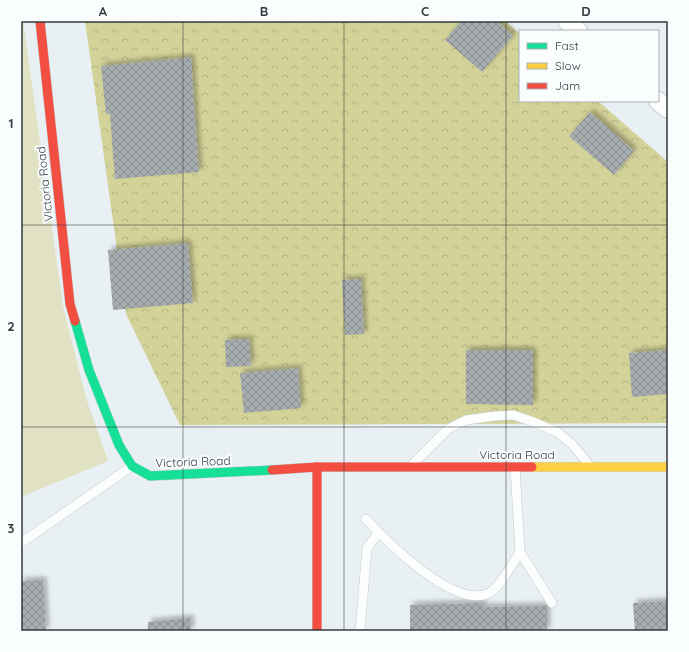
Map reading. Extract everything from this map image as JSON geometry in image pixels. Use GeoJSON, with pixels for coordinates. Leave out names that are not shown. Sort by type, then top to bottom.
{"type":"FeatureCollection","features":[{"type":"Feature","properties":{"kind":"street","name":"Victoria Road"},"geometry":{"type":"LineString","coordinates":[[40,21],[70,304],[89,370],[119,445],[132,466],[150,476],[317,467],[668,466]]}},
{"type":"Feature","properties":{"kind":"street"},"geometry":{"type":"LineString","coordinates":[[566,21],[577,30]]}},
{"type":"Feature","properties":{"kind":"street"},"geometry":{"type":"LineString","coordinates":[[659,102],[668,110]]}},
{"type":"Feature","properties":{"kind":"street"},"geometry":{"type":"LineString","coordinates":[[317,467],[317,631]]}},
{"type":"Feature","properties":{"kind":"lane"},"geometry":{"type":"LineString","coordinates":[[410,467],[448,429],[466,420],[513,415],[557,432],[572,444],[591,467]]}},
{"type":"Feature","properties":{"kind":"lane"},"geometry":{"type":"LineString","coordinates":[[21,543],[132,466]]}},
{"type":"Feature","properties":{"kind":"lane"},"geometry":{"type":"LineString","coordinates":[[515,467],[520,552],[552,603]]}},
{"type":"Feature","properties":{"kind":"lane"},"geometry":{"type":"LineString","coordinates":[[366,519],[378,533],[432,579],[459,593],[476,597],[489,593],[502,579],[520,552]]}},
{"type":"Feature","properties":{"kind":"lane"},"geometry":{"type":"LineString","coordinates":[[360,631],[367,548],[378,533]]}},
{"type":"Feature","properties":{"kind":"green space"},"geometry":{"type":"Polygon","coordinates":[[[21,21],[23,21],[63,306],[86,398],[108,461],[21,497],[21,21]]]}},
{"type":"Feature","properties":{"kind":"green space"},"geometry":{"type":"Polygon","coordinates":[[[85,21],[505,21],[519,33],[519,102],[599,102],[668,162],[668,423],[180,425],[126,314],[85,21]]]}},
{"type":"Feature","properties":{"kind":"building"},"geometry":{"type":"Polygon","coordinates":[[[461,21],[497,21],[513,36],[482,72],[445,40],[461,21]]]}},
{"type":"Feature","properties":{"kind":"building"},"geometry":{"type":"Polygon","coordinates":[[[191,57],[199,172],[115,179],[110,114],[106,114],[101,66],[191,57]]]}},
{"type":"Feature","properties":{"kind":"building"},"geometry":{"type":"Polygon","coordinates":[[[590,112],[634,151],[614,175],[569,136],[590,112]]]}},
{"type":"Feature","properties":{"kind":"building"},"geometry":{"type":"Polygon","coordinates":[[[188,243],[193,303],[113,310],[108,250],[188,243]]]}},
{"type":"Feature","properties":{"kind":"building"},"geometry":{"type":"Polygon","coordinates":[[[361,279],[364,334],[345,335],[342,280],[361,279]]]}},
{"type":"Feature","properties":{"kind":"building"},"geometry":{"type":"Polygon","coordinates":[[[249,339],[251,366],[226,367],[225,340],[249,339]]]}},
{"type":"Feature","properties":{"kind":"building"},"geometry":{"type":"Polygon","coordinates":[[[466,350],[533,350],[533,405],[466,404],[466,350]]]}},
{"type":"Feature","properties":{"kind":"building"},"geometry":{"type":"Polygon","coordinates":[[[668,350],[668,394],[632,397],[629,353],[668,350]]]}},
{"type":"Feature","properties":{"kind":"building"},"geometry":{"type":"Polygon","coordinates":[[[298,368],[301,408],[244,413],[240,373],[298,368]]]}},
{"type":"Feature","properties":{"kind":"building"},"geometry":{"type":"Polygon","coordinates":[[[43,580],[46,631],[21,631],[21,581],[43,580]]]}},
{"type":"Feature","properties":{"kind":"building"},"geometry":{"type":"Polygon","coordinates":[[[668,601],[668,631],[635,631],[633,603],[668,601]]]}},
{"type":"Feature","properties":{"kind":"building"},"geometry":{"type":"Polygon","coordinates":[[[483,603],[483,607],[547,606],[547,631],[410,631],[410,605],[483,603]]]}},
{"type":"Feature","properties":{"kind":"building"},"geometry":{"type":"Polygon","coordinates":[[[190,618],[191,631],[148,631],[148,622],[190,618]]]}},
{"type":"Feature","properties":{"kind":"traffic: fast"},"geometry":{"type":"LineString","coordinates":[[75,321],[89,370],[119,445],[132,466],[150,476],[272,470]]}},
{"type":"Feature","properties":{"kind":"traffic: slow"},"geometry":{"type":"LineString","coordinates":[[532,467],[668,467]]}},
{"type":"Feature","properties":{"kind":"traffic: jam"},"geometry":{"type":"LineString","coordinates":[[40,21],[70,304],[75,321]]}},
{"type":"Feature","properties":{"kind":"traffic: jam"},"geometry":{"type":"LineString","coordinates":[[272,470],[317,467],[532,467]]}},
{"type":"Feature","properties":{"kind":"traffic: jam"},"geometry":{"type":"LineString","coordinates":[[317,467],[317,631]]}}]}
